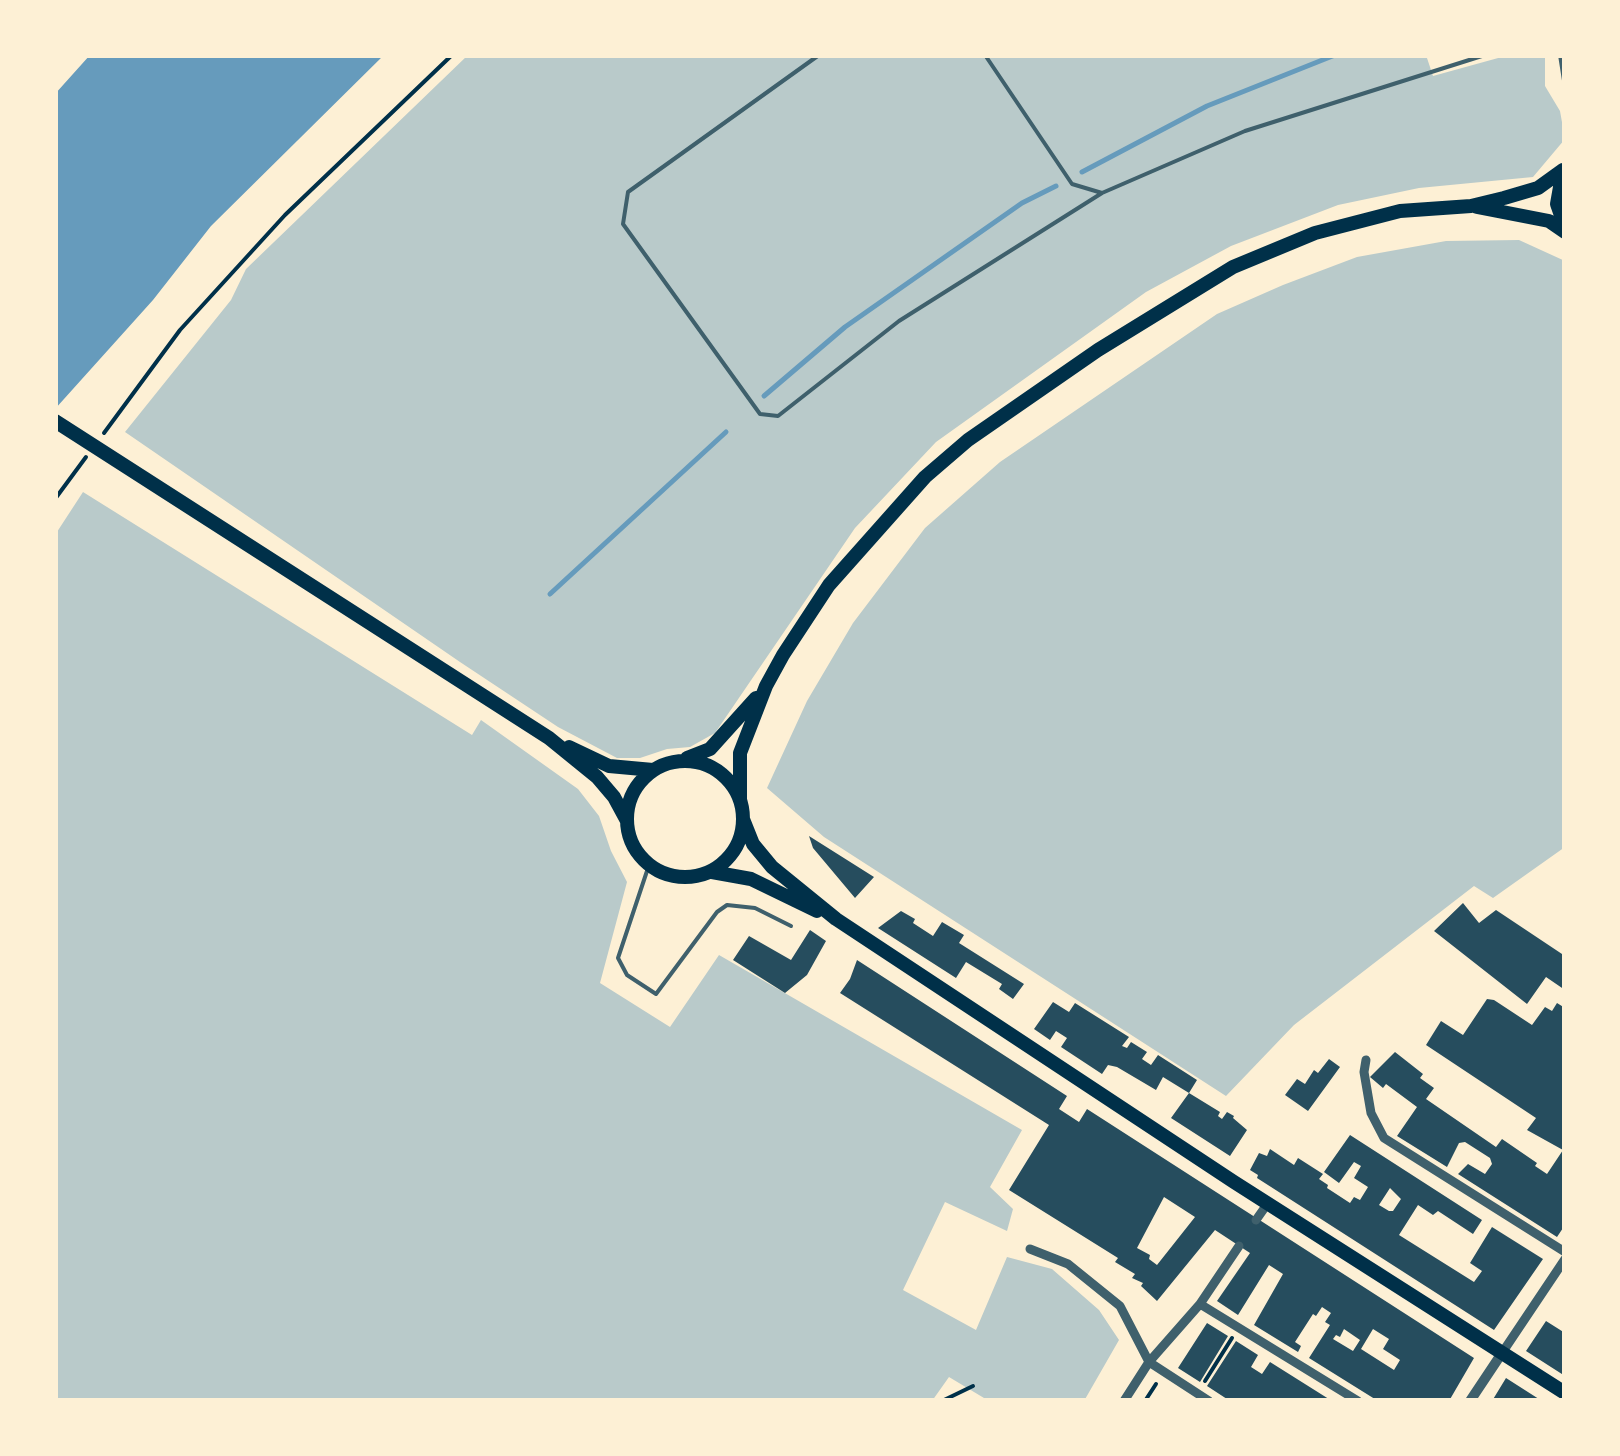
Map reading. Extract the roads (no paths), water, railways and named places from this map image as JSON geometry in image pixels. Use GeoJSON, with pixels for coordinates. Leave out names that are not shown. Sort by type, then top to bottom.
{"type":"FeatureCollection","features":[{"type":"Feature","properties":{"kind":"main road"},"geometry":{"type":"LineString","coordinates":[[549,738],[610,766],[654,770],[710,750],[766,686],[828,585],[925,477],[968,440],[1098,350],[1233,267],[1315,233],[1400,212],[1472,206],[1538,188],[1564,168]]}},
{"type":"Feature","properties":{"kind":"main road"},"geometry":{"type":"LineString","coordinates":[[1564,168],[1557,204],[1565,229]]}},
{"type":"Feature","properties":{"kind":"main road"},"geometry":{"type":"LineString","coordinates":[[1472,206],[1548,221],[1565,229]]}},
{"type":"Feature","properties":{"kind":"main road"},"geometry":{"type":"LineString","coordinates":[[55,421],[549,738],[597,777],[614,798],[627,821],[630,838],[649,864],[678,877],[724,872],[752,879],[836,919]]}},
{"type":"Feature","properties":{"kind":"main road"},"geometry":{"type":"LineString","coordinates":[[766,686],[740,753],[738,774],[743,819],[752,844],[772,866],[836,919],[1565,1393]]}},
{"type":"Feature","properties":{"kind":"main road"},"geometry":{"type":"LineString","coordinates":[[679,761],[693,761],[718,771],[740,799]]}},
{"type":"Feature","properties":{"kind":"main road"},"geometry":{"type":"LineString","coordinates":[[627,821],[635,789],[654,770]]}},
{"type":"Feature","properties":{"kind":"main road"},"geometry":{"type":"LineString","coordinates":[[710,872],[734,850],[743,819]]}},
{"type":"Feature","properties":{"kind":"street"},"geometry":{"type":"LineString","coordinates":[[1366,1060],[1364,1072],[1371,1113],[1384,1138],[1565,1256],[1470,1401]]}},
{"type":"Feature","properties":{"kind":"street"},"geometry":{"type":"LineString","coordinates":[[1256,1220],[1268,1203]]}},
{"type":"Feature","properties":{"kind":"street"},"geometry":{"type":"LineString","coordinates":[[1124,1401],[1149,1362],[1200,1304],[1239,1246]]}},
{"type":"Feature","properties":{"kind":"street"},"geometry":{"type":"LineString","coordinates":[[1030,1248],[1068,1264],[1120,1306],[1149,1362],[1209,1401]]}},
{"type":"Feature","properties":{"kind":"street"},"geometry":{"type":"LineString","coordinates":[[1200,1304],[1358,1401]]}},
{"type":"Feature","properties":{"kind":"lane"},"geometry":{"type":"LineString","coordinates":[[819,55],[628,192],[623,224],[760,414],[778,416],[899,320],[1102,193],[1245,131],[1485,55]]}},
{"type":"Feature","properties":{"kind":"lane"},"geometry":{"type":"LineString","coordinates":[[986,55],[1072,184],[1102,193]]}},
{"type":"Feature","properties":{"kind":"lane"},"geometry":{"type":"LineString","coordinates":[[1560,55],[1565,87]]}},
{"type":"Feature","properties":{"kind":"lane"},"geometry":{"type":"LineString","coordinates":[[649,864],[618,958],[628,976],[656,994],[717,912],[727,906],[755,908],[790,926]]}},
{"type":"Feature","properties":{"kind":"water"},"geometry":{"type":"Polygon","coordinates":[[[90,55],[384,55],[211,226],[153,300],[55,409],[55,94],[90,55]]]}},
{"type":"Feature","properties":{"kind":"waterway"},"geometry":{"type":"LineString","coordinates":[[1082,172],[1207,106],[1335,55]]}},
{"type":"Feature","properties":{"kind":"waterway"},"geometry":{"type":"LineString","coordinates":[[764,396],[845,327],[1022,203],[1056,186]]}},
{"type":"Feature","properties":{"kind":"waterway"},"geometry":{"type":"LineString","coordinates":[[550,594],[726,432]]}}]}
